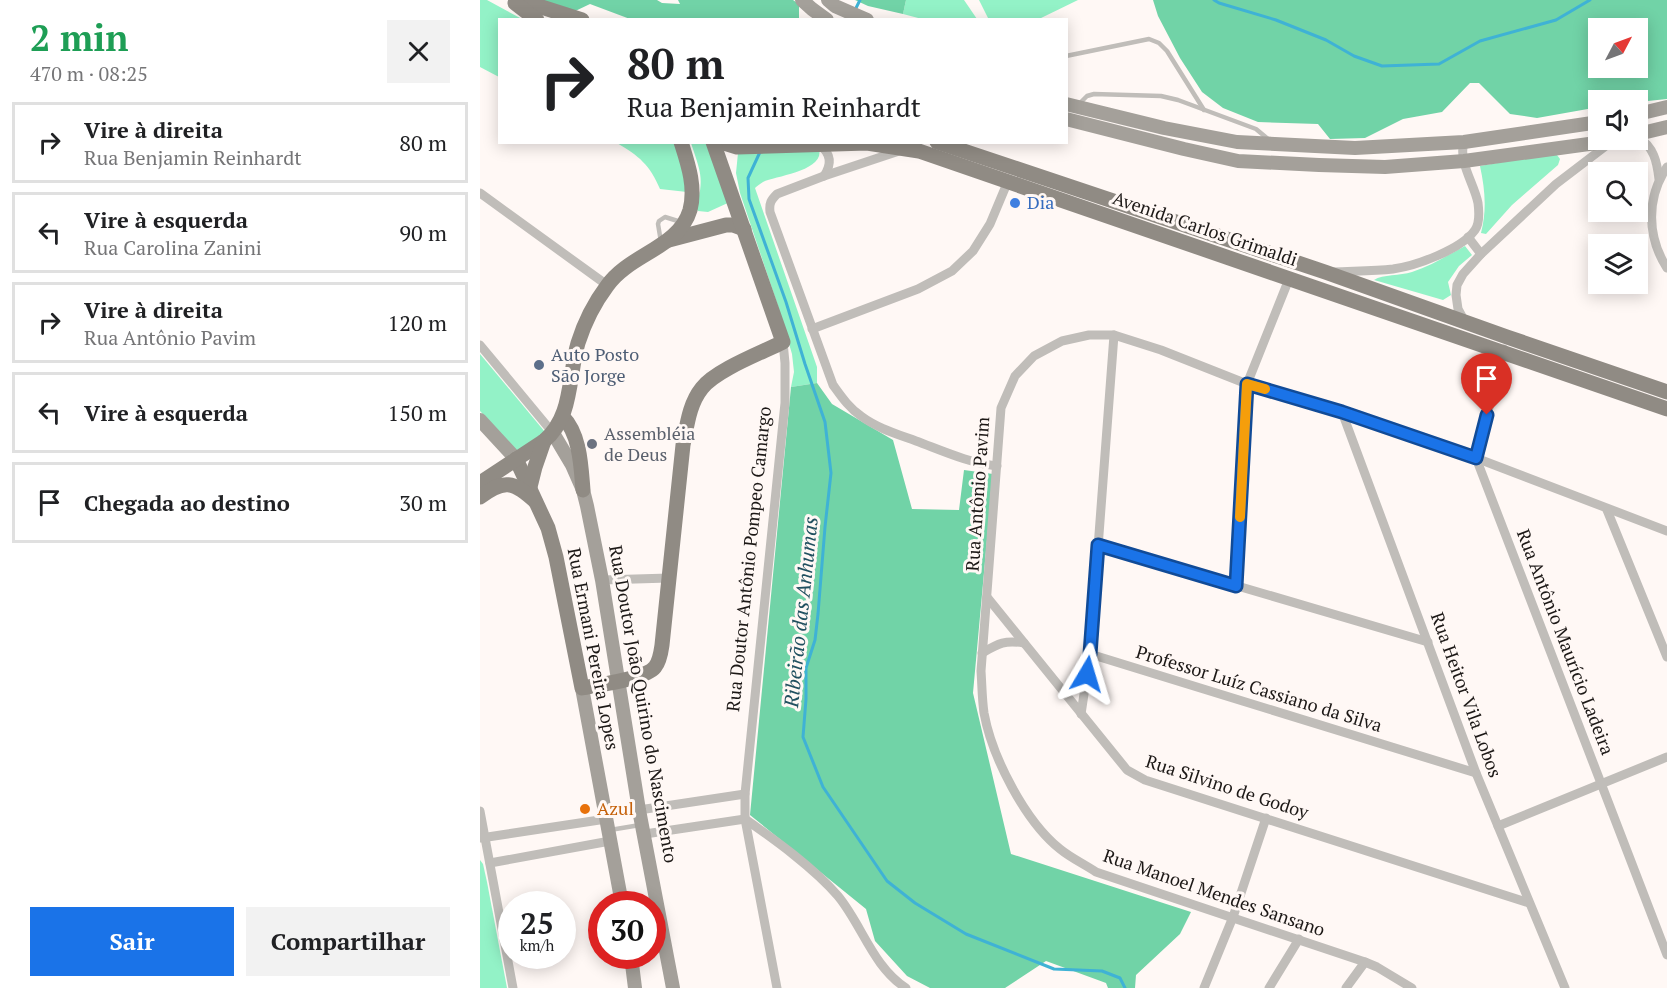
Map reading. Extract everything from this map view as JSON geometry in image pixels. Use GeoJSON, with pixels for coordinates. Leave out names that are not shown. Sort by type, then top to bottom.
{"type":"FeatureCollection","features":[{"type":"Feature","properties":{"kind":"main road"},"geometry":{"type":"LineString","coordinates":[[510,0],[534,18]]}},
{"type":"Feature","properties":{"kind":"main road"},"geometry":{"type":"LineString","coordinates":[[520,0],[576,18]]}},
{"type":"Feature","properties":{"kind":"main road"},"geometry":{"type":"LineString","coordinates":[[802,0],[824,18]]}},
{"type":"Feature","properties":{"kind":"main road"},"geometry":{"type":"LineString","coordinates":[[832,3],[863,18]]}},
{"type":"Feature","properties":{"kind":"main road"},"geometry":{"type":"LineString","coordinates":[[1071,105],[1201,136],[1236,142],[1355,148],[1464,142],[1588,124]]}},
{"type":"Feature","properties":{"kind":"main road"},"geometry":{"type":"LineString","coordinates":[[1648,112],[1667,107]]}},
{"type":"Feature","properties":{"kind":"main road"},"geometry":{"type":"LineString","coordinates":[[1068,120],[1238,161],[1385,167],[1464,161],[1588,144]]}},
{"type":"Feature","properties":{"kind":"main road"},"geometry":{"type":"LineString","coordinates":[[1648,133],[1667,127]]}},
{"type":"Feature","properties":{"kind":"main road"},"geometry":{"type":"LineString","coordinates":[[665,243],[684,223],[690,210],[692,190],[690,170],[682,144]]}},
{"type":"Feature","properties":{"kind":"main road","name":"Rua Doutor Antônio Pompeo Camargo"},"geometry":{"type":"LineString","coordinates":[[714,144],[783,342]]}},
{"type":"Feature","properties":{"kind":"main road","name":"Avenida Carlos Grimaldi"},"geometry":{"type":"LineString","coordinates":[[727,144],[747,147],[819,144]]}},
{"type":"Feature","properties":{"kind":"main road","name":"Avenida Carlos Grimaldi"},"geometry":{"type":"LineString","coordinates":[[878,144],[919,151],[1289,279],[1667,392]]}},
{"type":"Feature","properties":{"kind":"main road","name":"Avenida Carlos Grimaldi"},"geometry":{"type":"LineString","coordinates":[[942,144],[1326,272],[1465,322],[1505,344],[1667,409]]}},
{"type":"Feature","properties":{"kind":"main road"},"geometry":{"type":"LineString","coordinates":[[530,487],[535,467],[549,437],[563,417],[579,342],[607,285],[619,271],[665,243],[726,225],[744,229]]}},
{"type":"Feature","properties":{"kind":"main road"},"geometry":{"type":"LineString","coordinates":[[582,688],[619,682],[650,672],[656,666],[662,645],[682,445],[694,401],[702,388],[714,377],[783,342]]}},
{"type":"Feature","properties":{"kind":"main road"},"geometry":{"type":"LineString","coordinates":[[563,417],[573,429],[583,490]]}},
{"type":"Feature","properties":{"kind":"main road","name":"Rua Ermani Pereira Lopes"},"geometry":{"type":"LineString","coordinates":[[480,420],[516,459],[548,528],[582,688],[620,891]]}},
{"type":"Feature","properties":{"kind":"main road"},"geometry":{"type":"LineString","coordinates":[[480,483],[549,437]]}},
{"type":"Feature","properties":{"kind":"main road","name":"Rua Doutor João Quirino do Nascimento"},"geometry":{"type":"LineString","coordinates":[[549,437],[572,465],[583,490],[602,580],[639,810],[673,988]]}},
{"type":"Feature","properties":{"kind":"main road"},"geometry":{"type":"LineString","coordinates":[[480,497],[504,484],[524,490],[538,503]]}},
{"type":"Feature","properties":{"kind":"main road"},"geometry":{"type":"LineString","coordinates":[[633,969],[635,988]]}},
{"type":"Feature","properties":{"kind":"street"},"geometry":{"type":"LineString","coordinates":[[1326,272],[1411,266],[1454,247],[1468,237],[1478,223],[1478,206],[1475,188],[1462,152],[1464,142]]}},
{"type":"Feature","properties":{"kind":"street"},"geometry":{"type":"LineString","coordinates":[[819,144],[825,149],[830,161],[829,169],[824,176]]}},
{"type":"Feature","properties":{"kind":"street"},"geometry":{"type":"LineString","coordinates":[[1648,145],[1657,164],[1659,179]]}},
{"type":"Feature","properties":{"kind":"street"},"geometry":{"type":"LineString","coordinates":[[905,149],[777,194],[771,199],[770,212],[833,385],[843,400],[874,425],[964,459],[997,466]]}},
{"type":"Feature","properties":{"kind":"street"},"geometry":{"type":"LineString","coordinates":[[1465,322],[1458,309],[1456,295],[1457,285],[1463,274],[1481,254],[1556,184],[1601,150]]}},
{"type":"Feature","properties":{"kind":"street"},"geometry":{"type":"LineString","coordinates":[[1667,167],[1659,179],[1652,203],[1651,222],[1654,238],[1667,268]]}},
{"type":"Feature","properties":{"kind":"street"},"geometry":{"type":"LineString","coordinates":[[812,329],[918,289],[952,271],[973,251],[990,224],[1008,181]]}},
{"type":"Feature","properties":{"kind":"street"},"geometry":{"type":"LineString","coordinates":[[480,193],[607,285]]}},
{"type":"Feature","properties":{"kind":"street"},"geometry":{"type":"LineString","coordinates":[[1468,237],[1481,254]]}},
{"type":"Feature","properties":{"kind":"street"},"geometry":{"type":"LineString","coordinates":[[1236,586],[1247,384],[1289,279]]}},
{"type":"Feature","properties":{"kind":"street","name":"Rua Antônio Pavim"},"geometry":{"type":"LineString","coordinates":[[987,597],[1001,408],[1015,376],[1034,356],[1062,341],[1089,335],[1114,335],[1161,350],[1247,384],[1342,412],[1476,458],[1607,510],[1667,531]]}},
{"type":"Feature","properties":{"kind":"street"},"geometry":{"type":"LineString","coordinates":[[1081,714],[1090,654],[1114,335]]}},
{"type":"Feature","properties":{"kind":"street","name":"Rua Doutor Antônio Pompeo Camargo"},"geometry":{"type":"LineString","coordinates":[[777,988],[745,819],[745,794],[785,403],[786,371],[783,342]]}},
{"type":"Feature","properties":{"kind":"street"},"geometry":{"type":"LineString","coordinates":[[1476,458],[1505,344]]}},
{"type":"Feature","properties":{"kind":"street"},"geometry":{"type":"LineString","coordinates":[[480,345],[549,437]]}},
{"type":"Feature","properties":{"kind":"street","name":"Rua Heitor Vila Lobos"},"geometry":{"type":"LineString","coordinates":[[1342,412],[1476,773],[1565,988]]}},
{"type":"Feature","properties":{"kind":"street","name":"Rua Antônio Maurício Ladeira"},"geometry":{"type":"LineString","coordinates":[[1476,458],[1667,955]]}},
{"type":"Feature","properties":{"kind":"street"},"geometry":{"type":"LineString","coordinates":[[1607,510],[1667,657]]}},
{"type":"Feature","properties":{"kind":"street"},"geometry":{"type":"LineString","coordinates":[[1098,545],[1428,642]]}},
{"type":"Feature","properties":{"kind":"street"},"geometry":{"type":"LineString","coordinates":[[602,580],[669,578]]}},
{"type":"Feature","properties":{"kind":"street","name":"Rua Silvino de Godoy"},"geometry":{"type":"LineString","coordinates":[[987,597],[1127,770],[1145,780],[1529,903]]}},
{"type":"Feature","properties":{"kind":"street","name":"Rua Manoel Mendes Sansano"},"geometry":{"type":"LineString","coordinates":[[987,597],[981,671],[984,713],[998,759],[1026,810],[1060,849],[1096,872],[1365,962],[1412,988]]}},
{"type":"Feature","properties":{"kind":"street"},"geometry":{"type":"LineString","coordinates":[[982,653],[1009,640],[1024,643]]}},
{"type":"Feature","properties":{"kind":"street","name":"Professor Luíz Cassiano da Silva"},"geometry":{"type":"LineString","coordinates":[[1090,654],[1476,773]]}},
{"type":"Feature","properties":{"kind":"street"},"geometry":{"type":"LineString","coordinates":[[1498,826],[1667,757]]}},
{"type":"Feature","properties":{"kind":"street"},"geometry":{"type":"LineString","coordinates":[[639,810],[745,794]]}},
{"type":"Feature","properties":{"kind":"street"},"geometry":{"type":"LineString","coordinates":[[480,811],[482,838],[490,863],[513,988]]}},
{"type":"Feature","properties":{"kind":"street"},"geometry":{"type":"LineString","coordinates":[[1204,988],[1233,917],[1266,818]]}},
{"type":"Feature","properties":{"kind":"street"},"geometry":{"type":"LineString","coordinates":[[644,829],[745,819],[824,880],[839,897],[883,968],[906,988]]}},
{"type":"Feature","properties":{"kind":"street"},"geometry":{"type":"LineString","coordinates":[[482,838],[608,830]]}},
{"type":"Feature","properties":{"kind":"street"},"geometry":{"type":"LineString","coordinates":[[490,863],[608,830]]}},
{"type":"Feature","properties":{"kind":"street"},"geometry":{"type":"LineString","coordinates":[[1269,988],[1299,939]]}},
{"type":"Feature","properties":{"kind":"street"},"geometry":{"type":"LineString","coordinates":[[1346,988],[1365,962]]}},
{"type":"Feature","properties":{"kind":"lane"},"geometry":{"type":"LineString","coordinates":[[1068,56],[1149,39],[1159,42],[1204,110]]}},
{"type":"Feature","properties":{"kind":"lane"},"geometry":{"type":"LineString","coordinates":[[1071,105],[1094,94],[1161,96],[1256,129],[1271,144]]}},
{"type":"Feature","properties":{"kind":"lane"},"geometry":{"type":"LineString","coordinates":[[665,243],[658,224],[659,220],[665,217],[684,223]]}},
{"type":"Feature","properties":{"kind":"lane"},"geometry":{"type":"LineString","coordinates":[[608,830],[644,829]]}},
{"type":"Feature","properties":{"kind":"green space"},"geometry":{"type":"Polygon","coordinates":[[[480,0],[487,0],[520,18],[498,18],[498,76],[480,67],[480,0]]]}},
{"type":"Feature","properties":{"kind":"green space"},"geometry":{"type":"Polygon","coordinates":[[[529,0],[657,0],[662,3],[680,4],[678,0],[793,0],[799,4],[799,18],[627,18],[590,4],[569,14],[529,0]]]}},
{"type":"Feature","properties":{"kind":"green space"},"geometry":{"type":"Polygon","coordinates":[[[855,0],[906,0],[903,14],[868,6],[855,0]]]}},
{"type":"Feature","properties":{"kind":"green space"},"geometry":{"type":"Polygon","coordinates":[[[906,0],[964,0],[976,18],[918,18],[903,14],[906,0]]]}},
{"type":"Feature","properties":{"kind":"green space"},"geometry":{"type":"Polygon","coordinates":[[[979,0],[1078,0],[1041,18],[988,18],[979,0]]]}},
{"type":"Feature","properties":{"kind":"green space"},"geometry":{"type":"Polygon","coordinates":[[[1153,0],[1667,0],[1667,99],[1648,101],[1648,90],[1588,90],[1588,109],[1537,118],[1510,114],[1479,83],[1470,83],[1442,112],[1403,119],[1365,138],[1330,139],[1318,124],[1258,122],[1223,108],[1202,92],[1180,58],[1158,16],[1153,0]]]}},
{"type":"Feature","properties":{"kind":"green space"},"geometry":{"type":"Polygon","coordinates":[[[619,144],[675,144],[682,163],[687,192],[660,189],[643,162],[619,144]]]}},
{"type":"Feature","properties":{"kind":"green space"},"geometry":{"type":"Polygon","coordinates":[[[691,144],[708,144],[730,202],[708,212],[698,211],[696,208],[701,182],[691,144]]]}},
{"type":"Feature","properties":{"kind":"green space"},"geometry":{"type":"Polygon","coordinates":[[[819,149],[819,156],[815,163],[807,168],[763,182],[755,188],[817,367],[817,383],[791,387],[794,372],[792,354],[740,193],[736,173],[738,153],[819,149]]]}},
{"type":"Feature","properties":{"kind":"green space"},"geometry":{"type":"Polygon","coordinates":[[[1550,154],[1557,155],[1560,159],[1558,165],[1512,205],[1486,234],[1481,233],[1485,200],[1480,166],[1550,154]]]}},
{"type":"Feature","properties":{"kind":"green space"},"geometry":{"type":"Polygon","coordinates":[[[1465,246],[1472,255],[1459,266],[1448,282],[1451,295],[1443,300],[1374,280],[1419,270],[1465,246]]]}},
{"type":"Feature","properties":{"kind":"green space"},"geometry":{"type":"Polygon","coordinates":[[[480,354],[545,432],[517,451],[480,411],[480,354]]]}},
{"type":"Feature","properties":{"kind":"green space"},"geometry":{"type":"Polygon","coordinates":[[[817,383],[832,404],[893,440],[912,509],[959,510],[964,470],[993,474],[973,693],[1011,854],[1191,912],[1180,934],[1136,975],[1135,988],[1108,988],[1106,983],[1046,961],[1005,988],[930,988],[907,976],[875,941],[866,909],[750,815],[791,387],[817,383]]]}},
{"type":"Feature","properties":{"kind":"green space"},"geometry":{"type":"Polygon","coordinates":[[[480,860],[483,864],[498,940],[498,969],[503,969],[507,988],[480,988],[480,860]]]}},
{"type":"Feature","properties":{"kind":"waterway","name":"Ribeirão das Anhumas"},"geometry":{"type":"LineString","coordinates":[[855,10],[860,0]]}},
{"type":"Feature","properties":{"kind":"waterway","name":"Ribeirão das Anhumas"},"geometry":{"type":"LineString","coordinates":[[1214,0],[1276,20],[1326,40],[1354,56],[1382,66],[1439,64],[1480,41],[1556,20],[1590,0]]}},
{"type":"Feature","properties":{"kind":"waterway","name":"Ribeirão das Anhumas"},"geometry":{"type":"LineString","coordinates":[[760,152],[748,178],[749,199],[825,422],[831,473],[815,640],[806,668],[803,737],[823,787],[887,881],[915,903],[966,934],[1054,969],[1102,971],[1120,978],[1125,988]]}},
{"type":"Feature","properties":{"kind":"slow traffic"},"geometry":{"type":"LineString","coordinates":[[1240,517],[1247,384],[1265,389]]}},
{"type":"Feature","properties":{"kind":"place","name":"Dia"},"geometry":{"type":"Point","coordinates":[1015,203]}},
{"type":"Feature","properties":{"kind":"place","name":"Auto Posto São Jorge"},"geometry":{"type":"Point","coordinates":[539,365]}},
{"type":"Feature","properties":{"kind":"place","name":"Assembléia de Deus"},"geometry":{"type":"Point","coordinates":[592,444]}},
{"type":"Feature","properties":{"kind":"place","name":"Azul"},"geometry":{"type":"Point","coordinates":[585,809]}},
{"type":"Feature","properties":{"kind":"route"},"geometry":{"type":"LineString","coordinates":[[1087,674],[1098,545],[1236,586],[1247,384],[1342,412],[1476,458],[1487,415]]}}]}
